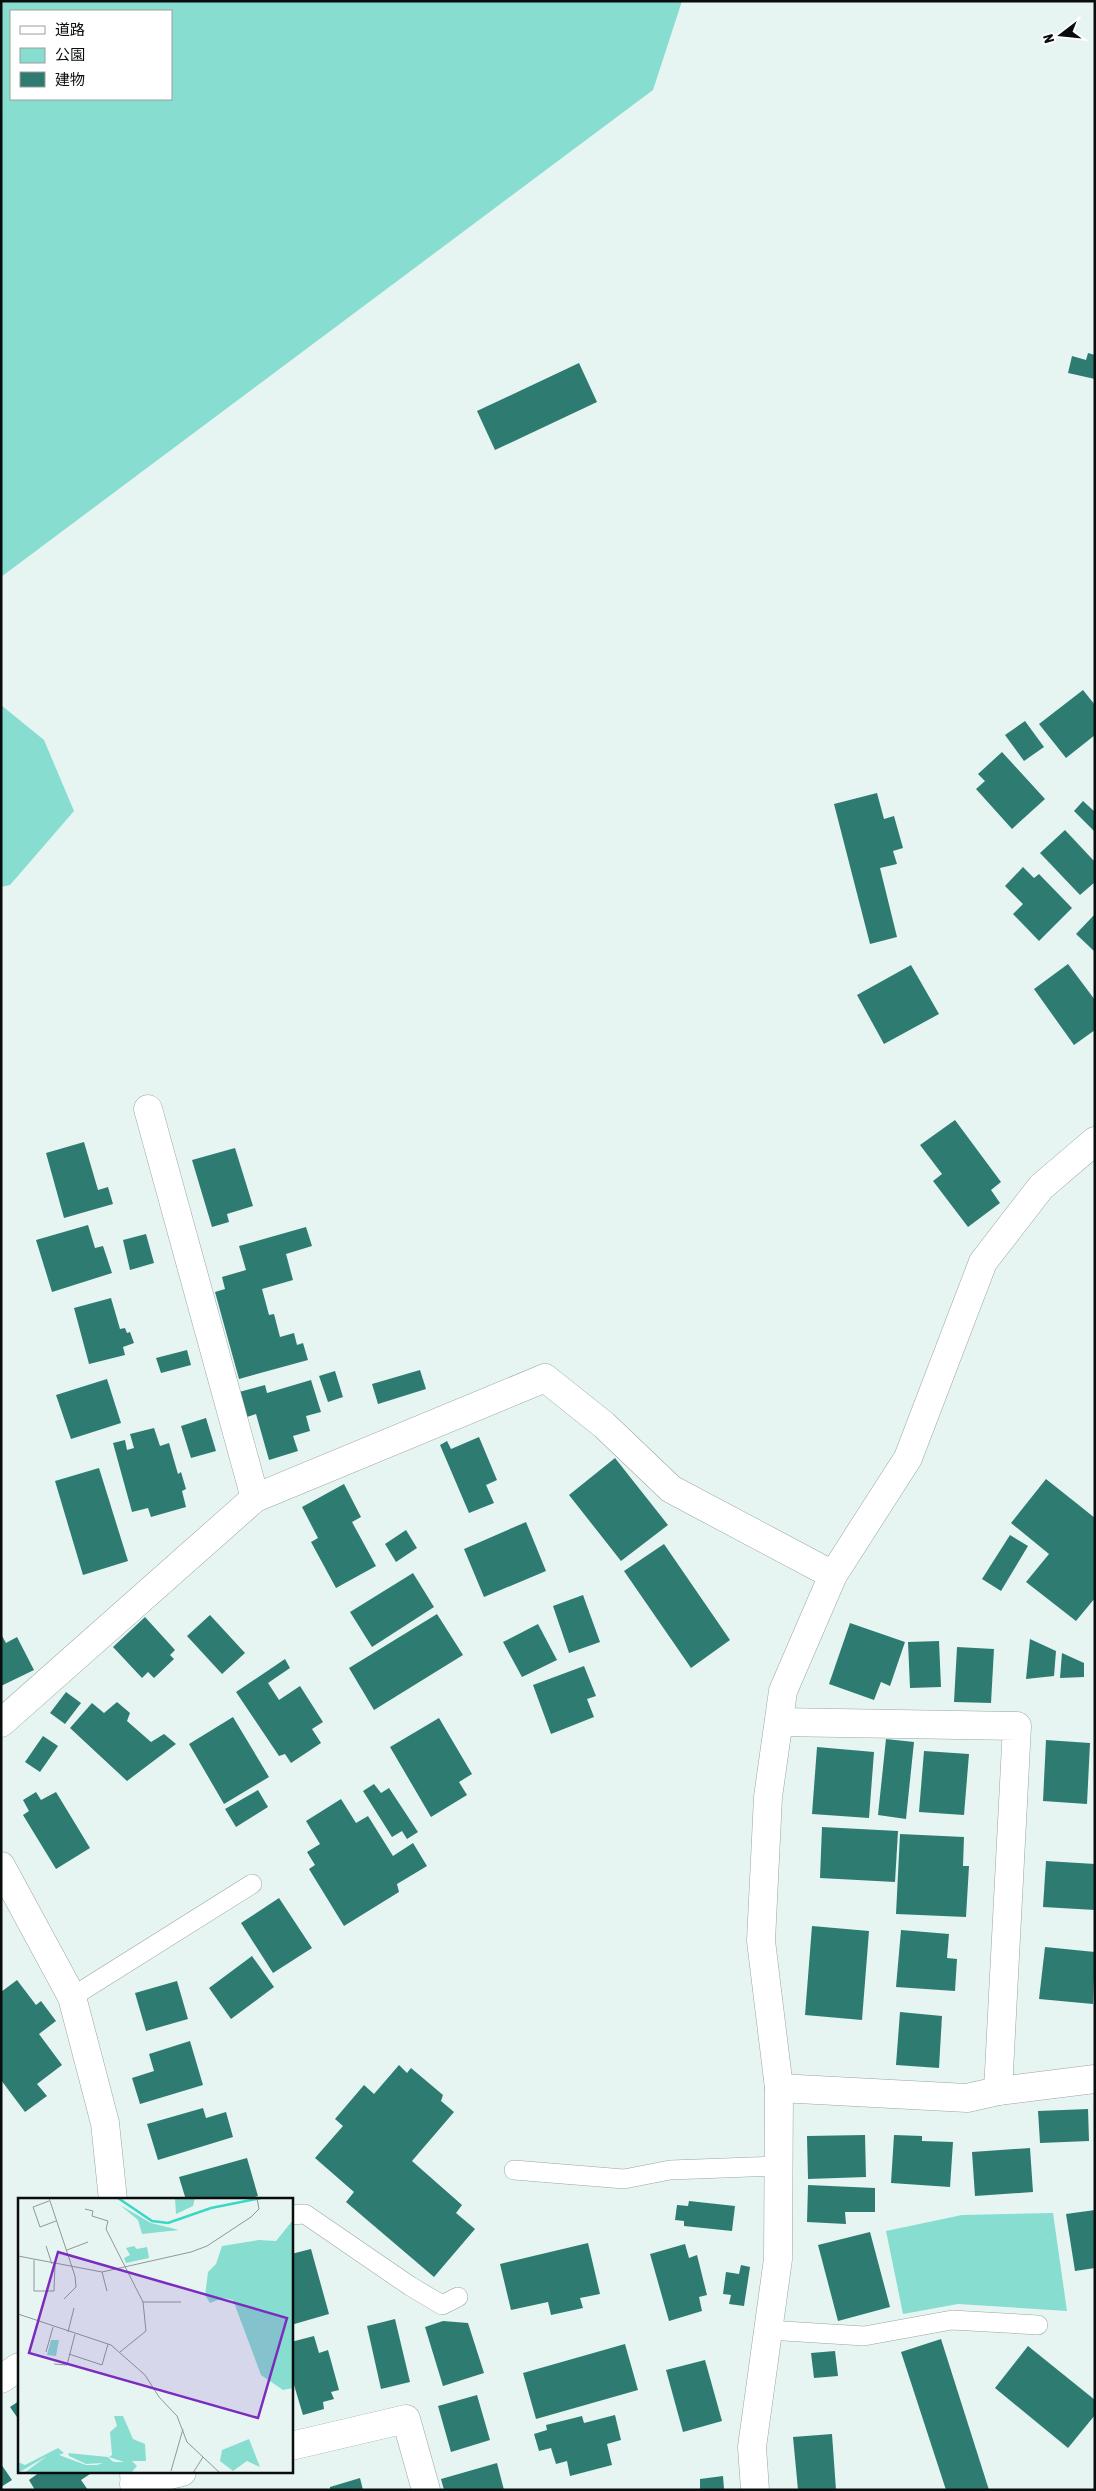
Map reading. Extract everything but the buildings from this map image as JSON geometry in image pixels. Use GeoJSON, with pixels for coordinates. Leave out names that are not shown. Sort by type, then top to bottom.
{"type":"FeatureCollection","features":[{"type":"Feature","properties":{"kind":"street"},"geometry":{"type":"LineString","coordinates":[[148,1109],[255,1498]]}},
{"type":"Feature","properties":{"kind":"street"},"geometry":{"type":"LineString","coordinates":[[755,2490],[752,2446],[778,2259],[779,2088],[761,1941],[768,1797],[784,1692],[833,1575],[908,1458],[984,1262],[1040,1187],[1095,1141]]}},
{"type":"Feature","properties":{"kind":"street"},"geometry":{"type":"LineString","coordinates":[[1,1723],[255,1498],[545,1378],[604,1425],[672,1489],[833,1575]]}},
{"type":"Feature","properties":{"kind":"street"},"geometry":{"type":"LineString","coordinates":[[779,1722],[1016,1726],[998,2091]]}},
{"type":"Feature","properties":{"kind":"street"},"geometry":{"type":"LineString","coordinates":[[1,1866],[72,1997],[105,2124],[113,2198]]}},
{"type":"Feature","properties":{"kind":"street"},"geometry":{"type":"LineString","coordinates":[[779,2088],[967,2098],[998,2091],[1095,2079]]}},
{"type":"Feature","properties":{"kind":"street"},"geometry":{"type":"LineString","coordinates":[[1,2379],[18,2367]]}},
{"type":"Feature","properties":{"kind":"street"},"geometry":{"type":"LineString","coordinates":[[292,2446],[406,2419],[426,2490]]}},
{"type":"Feature","properties":{"kind":"street"},"geometry":{"type":"LineString","coordinates":[[134,2482],[172,2474]]}},
{"type":"Feature","properties":{"kind":"lane"},"geometry":{"type":"LineString","coordinates":[[72,1997],[252,1884]]}},
{"type":"Feature","properties":{"kind":"lane"},"geometry":{"type":"LineString","coordinates":[[514,2170],[624,2179],[670,2170],[778,2166]]}},
{"type":"Feature","properties":{"kind":"lane"},"geometry":{"type":"LineString","coordinates":[[292,2215],[305,2214],[410,2286],[442,2305],[458,2297]]}},
{"type":"Feature","properties":{"kind":"lane"},"geometry":{"type":"LineString","coordinates":[[768,2330],[864,2336],[952,2320],[1038,2325]]}},
{"type":"Feature","properties":{"kind":"green space"},"geometry":{"type":"Polygon","coordinates":[[[1,1],[682,1],[653,90],[1,577],[1,1]]]}},
{"type":"Feature","properties":{"kind":"green space"},"geometry":{"type":"Polygon","coordinates":[[[1,705],[44,740],[74,811],[10,885],[1,887],[1,705]]]}},
{"type":"Feature","properties":{"kind":"green space"},"geometry":{"type":"Polygon","coordinates":[[[1053,2213],[1067,2311],[958,2304],[903,2314],[886,2231],[962,2215],[1053,2213]]]}}]}
